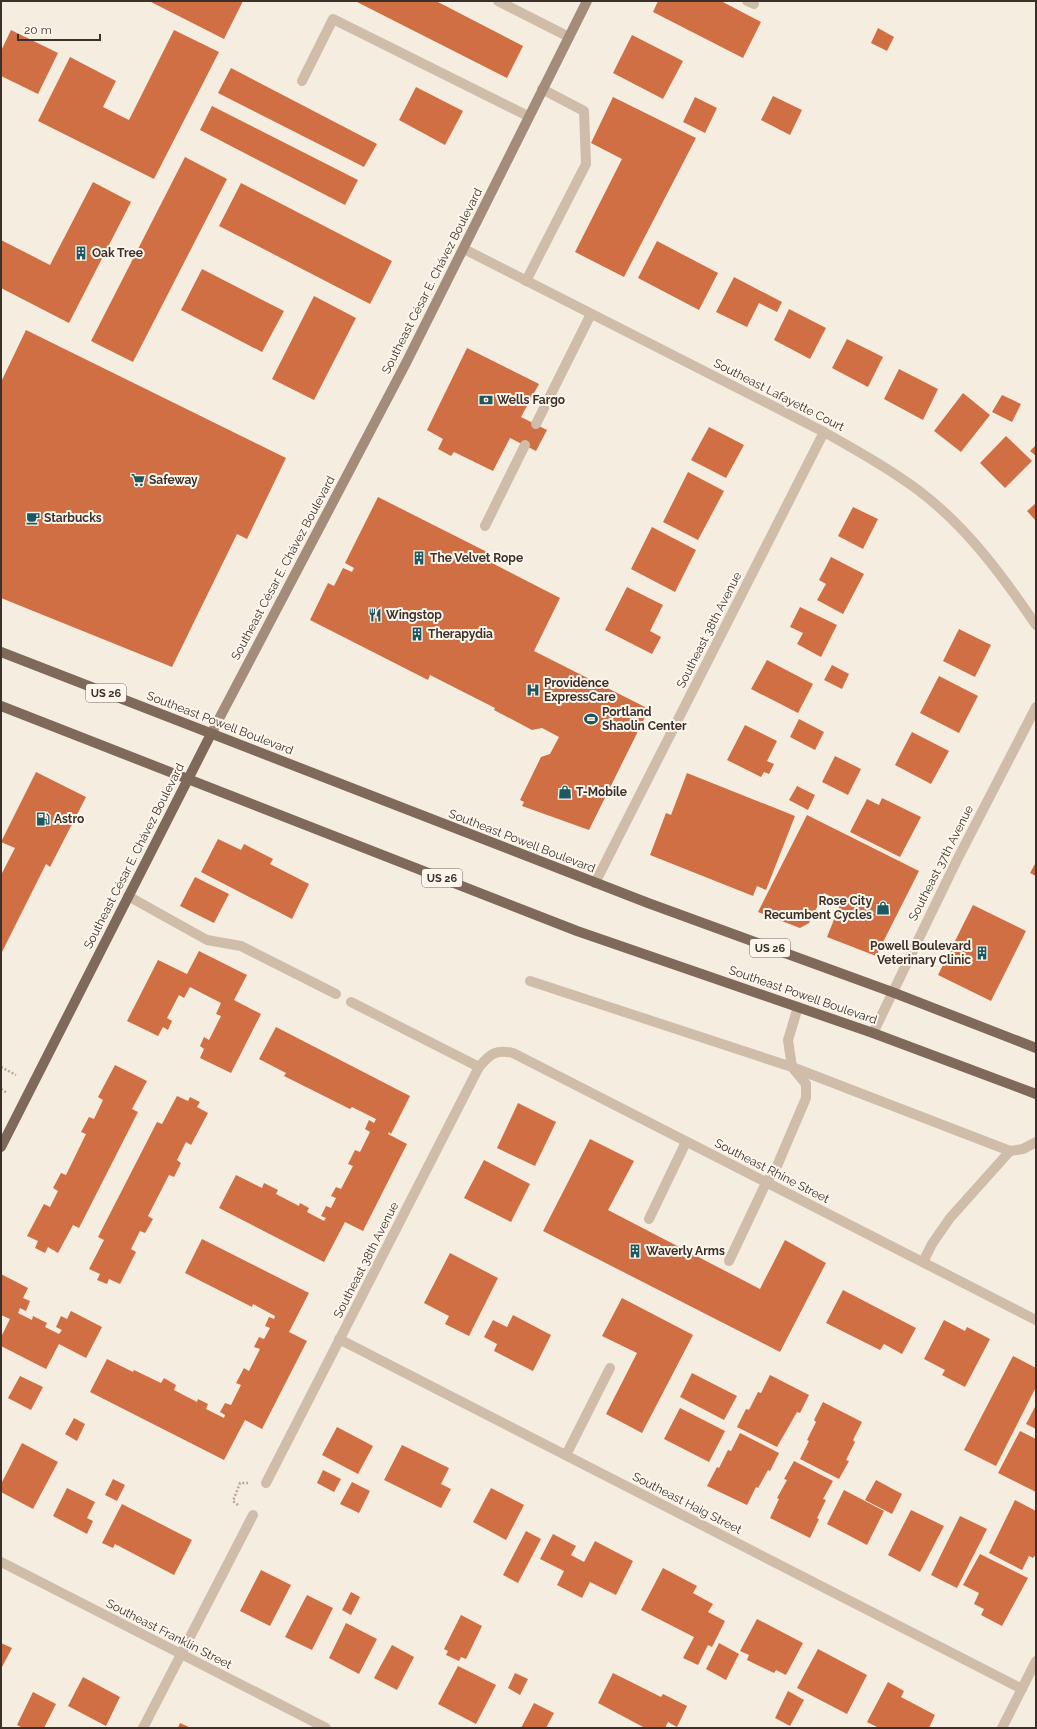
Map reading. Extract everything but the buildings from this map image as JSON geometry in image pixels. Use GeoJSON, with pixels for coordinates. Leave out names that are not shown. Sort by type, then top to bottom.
{"type":"FeatureCollection","features":[{"type":"Feature","properties":{"kind":"main road","name":"Southeast César E. Chávez Boulevard"},"geometry":{"type":"LineString","coordinates":[[1,1147],[187,778],[406,363],[464,249],[528,116],[587,1]]}},
{"type":"Feature","properties":{"kind":"main road","name":"Southeast Powell Boulevard"},"geometry":{"type":"LineString","coordinates":[[1,652],[595,883],[892,992],[1036,1048]]}},
{"type":"Feature","properties":{"kind":"main road","name":"Southeast Powell Boulevard"},"geometry":{"type":"LineString","coordinates":[[1,706],[577,931],[698,974],[873,1033],[1036,1094]]}},
{"type":"Feature","properties":{"kind":"street"},"geometry":{"type":"LineString","coordinates":[[498,1],[569,37]]}},
{"type":"Feature","properties":{"kind":"street"},"geometry":{"type":"LineString","coordinates":[[302,81],[333,20],[528,116]]}},
{"type":"Feature","properties":{"kind":"street"},"geometry":{"type":"LineString","coordinates":[[526,281],[586,164],[584,111],[542,89]]}},
{"type":"Feature","properties":{"kind":"street","name":"Southeast Lafayette Court"},"geometry":{"type":"LineString","coordinates":[[464,249],[824,432],[880,463],[918,490],[947,514],[967,534],[1007,582],[1036,625]]}},
{"type":"Feature","properties":{"kind":"street"},"geometry":{"type":"LineString","coordinates":[[536,424],[591,314]]}},
{"type":"Feature","properties":{"kind":"street","name":"Southeast 38th Avenue"},"geometry":{"type":"LineString","coordinates":[[595,883],[824,432]]}},
{"type":"Feature","properties":{"kind":"street"},"geometry":{"type":"LineString","coordinates":[[485,526],[525,445]]}},
{"type":"Feature","properties":{"kind":"street","name":"Southeast 37th Avenue"},"geometry":{"type":"LineString","coordinates":[[873,1033],[956,862],[1036,707]]}},
{"type":"Feature","properties":{"kind":"street"},"geometry":{"type":"LineString","coordinates":[[128,896],[207,940],[241,946],[336,994]]}},
{"type":"Feature","properties":{"kind":"street"},"geometry":{"type":"LineString","coordinates":[[530,981],[792,1067],[1010,1151],[1023,1149],[1036,1142]]}},
{"type":"Feature","properties":{"kind":"street"},"geometry":{"type":"LineString","coordinates":[[351,1002],[479,1066]]}},
{"type":"Feature","properties":{"kind":"street"},"geometry":{"type":"LineString","coordinates":[[729,1261],[766,1183],[777,1166],[806,1098],[806,1084],[792,1067],[788,1040],[798,1007]]}},
{"type":"Feature","properties":{"kind":"street","name":"Southeast Rhine Street"},"geometry":{"type":"LineString","coordinates":[[494,1053],[504,1051],[513,1053],[1036,1320]]}},
{"type":"Feature","properties":{"kind":"street","name":"Southeast 38th Avenue"},"geometry":{"type":"LineString","coordinates":[[266,1483],[479,1066],[486,1058],[494,1053]]}},
{"type":"Feature","properties":{"kind":"street"},"geometry":{"type":"LineString","coordinates":[[649,1219],[686,1142]]}},
{"type":"Feature","properties":{"kind":"street"},"geometry":{"type":"LineString","coordinates":[[923,1262],[932,1244],[950,1218],[1010,1151]]}},
{"type":"Feature","properties":{"kind":"street","name":"Southeast Haig Street"},"geometry":{"type":"LineString","coordinates":[[339,1339],[1022,1689]]}},
{"type":"Feature","properties":{"kind":"street"},"geometry":{"type":"LineString","coordinates":[[566,1455],[610,1368]]}},
{"type":"Feature","properties":{"kind":"street"},"geometry":{"type":"LineString","coordinates":[[143,1728],[253,1515]]}},
{"type":"Feature","properties":{"kind":"street","name":"Southeast Franklin Street"},"geometry":{"type":"LineString","coordinates":[[1,1562],[326,1728]]}},
{"type":"Feature","properties":{"kind":"street"},"geometry":{"type":"LineString","coordinates":[[1002,1728],[1036,1661]]}},
{"type":"Feature","properties":{"kind":"path"},"geometry":{"type":"LineString","coordinates":[[253,1515],[233,1501],[240,1483],[266,1483]]}},
{"type":"Feature","properties":{"kind":"place","name":"Oak Tree"},"geometry":{"type":"Point","coordinates":[81,253]}},
{"type":"Feature","properties":{"kind":"place","name":"Wells Fargo"},"geometry":{"type":"Point","coordinates":[486,400]}},
{"type":"Feature","properties":{"kind":"place","name":"Safeway"},"geometry":{"type":"Point","coordinates":[138,480]}},
{"type":"Feature","properties":{"kind":"place","name":"Starbucks"},"geometry":{"type":"Point","coordinates":[33,518]}},
{"type":"Feature","properties":{"kind":"place","name":"The Velvet Rope"},"geometry":{"type":"Point","coordinates":[419,558]}},
{"type":"Feature","properties":{"kind":"place","name":"Wingstop"},"geometry":{"type":"Point","coordinates":[375,615]}},
{"type":"Feature","properties":{"kind":"place","name":"Therapydia"},"geometry":{"type":"Point","coordinates":[417,634]}},
{"type":"Feature","properties":{"kind":"place","name":"Providence ExpressCare"},"geometry":{"type":"Point","coordinates":[533,690]}},
{"type":"Feature","properties":{"kind":"place","name":"Portland Shaolin Center"},"geometry":{"type":"Point","coordinates":[591,719]}},
{"type":"Feature","properties":{"kind":"place","name":"T-Mobile"},"geometry":{"type":"Point","coordinates":[565,792]}},
{"type":"Feature","properties":{"kind":"place","name":"Astro"},"geometry":{"type":"Point","coordinates":[43,819]}},
{"type":"Feature","properties":{"kind":"place","name":"Rose City Recumbent Cycles"},"geometry":{"type":"Point","coordinates":[883,908]}},
{"type":"Feature","properties":{"kind":"place","name":"Powell Boulevard Veterinary Clinic"},"geometry":{"type":"Point","coordinates":[982,953]}},
{"type":"Feature","properties":{"kind":"place","name":"Waverly Arms"},"geometry":{"type":"Point","coordinates":[635,1251]}}]}
